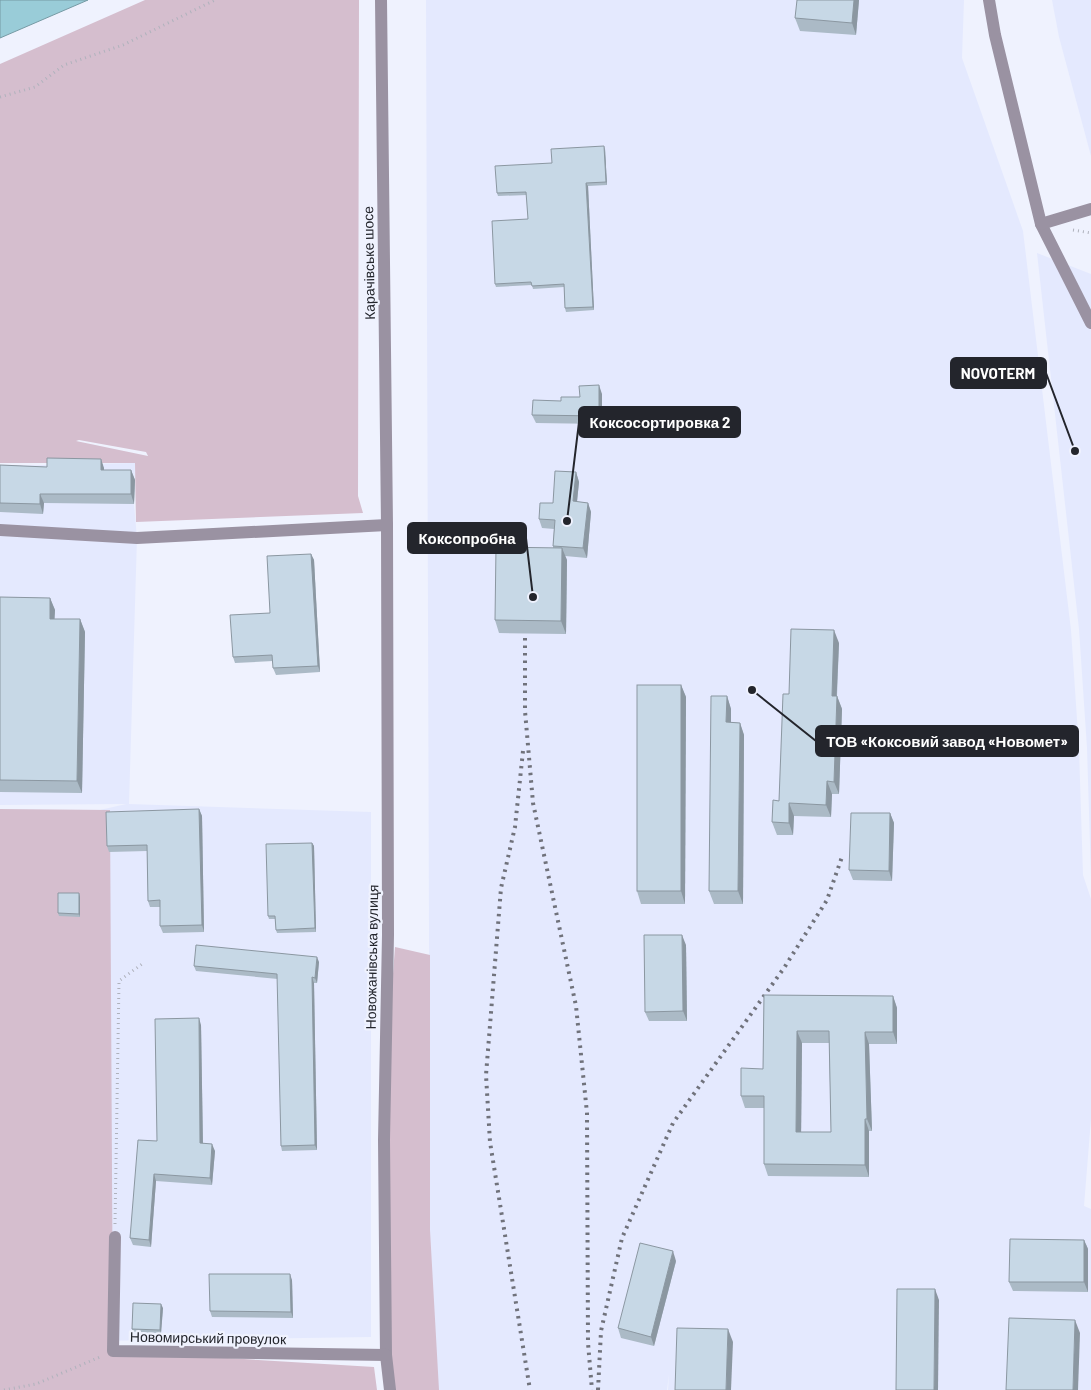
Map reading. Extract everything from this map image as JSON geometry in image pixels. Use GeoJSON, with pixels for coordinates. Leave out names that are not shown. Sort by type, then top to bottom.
{"type":"FeatureCollection","features":[{"type":"Feature","properties":{"kind":"street","name":"Карачівське шосе"},"geometry":{"type":"LineString","coordinates":[[381,0],[387,525]]}},
{"type":"Feature","properties":{"kind":"street"},"geometry":{"type":"LineString","coordinates":[[989,0],[995,35],[1041,224],[1091,323]]}},
{"type":"Feature","properties":{"kind":"street"},"geometry":{"type":"LineString","coordinates":[[1041,224],[1091,208]]}},
{"type":"Feature","properties":{"kind":"street"},"geometry":{"type":"LineString","coordinates":[[0,530],[138,538],[387,525]]}},
{"type":"Feature","properties":{"kind":"street","name":"Новожанівська вулиця"},"geometry":{"type":"LineString","coordinates":[[387,525],[388,947],[384,1140],[386,1355],[390,1390]]}},
{"type":"Feature","properties":{"kind":"street","name":"Новомирський провулок"},"geometry":{"type":"LineString","coordinates":[[115,1237],[113,1351],[386,1355]]}},
{"type":"Feature","properties":{"kind":"path"},"geometry":{"type":"LineString","coordinates":[[0,97],[35,87],[64,65],[122,45],[215,0]]}},
{"type":"Feature","properties":{"kind":"path"},"geometry":{"type":"LineString","coordinates":[[115,1237],[119,981],[142,964]]}},
{"type":"Feature","properties":{"kind":"path"},"geometry":{"type":"LineString","coordinates":[[4,1390],[36,1384],[113,1351]]}},
{"type":"Feature","properties":{"kind":"shaded area"},"geometry":{"type":"Polygon","coordinates":[[[0,0],[88,0],[0,38],[0,0]]]}},
{"type":"Feature","properties":{"kind":"shaded area"},"geometry":{"type":"Polygon","coordinates":[[[145,0],[359,0],[358,496],[363,513],[136,522],[135,463],[0,463],[0,64],[145,0]],[[79,440],[76,441],[148,456],[146,452],[79,440]]]}},
{"type":"Feature","properties":{"kind":"shaded area"},"geometry":{"type":"Polygon","coordinates":[[[426,0],[964,0],[962,58],[1023,231],[1071,630],[1079,749],[1083,875],[1091,899],[1091,1119],[1084,1206],[1091,1209],[1091,1390],[668,1390],[669,1374],[667,1390],[437,1390],[430,1240],[426,0]]]}},
{"type":"Feature","properties":{"kind":"shaded area"},"geometry":{"type":"Polygon","coordinates":[[[1052,0],[1091,0],[1091,156],[1059,37],[1052,0]]]}},
{"type":"Feature","properties":{"kind":"shaded area"},"geometry":{"type":"Polygon","coordinates":[[[1037,253],[1091,274],[1091,877],[1087,748],[1079,629],[1037,253]]]}},
{"type":"Feature","properties":{"kind":"shaded area"},"geometry":{"type":"Polygon","coordinates":[[[135,463],[134,504],[137,538],[129,804],[371,812],[371,1337],[92,1341],[100,810],[126,804],[0,805],[0,466],[135,463]]]}},
{"type":"Feature","properties":{"kind":"shaded area"},"geometry":{"type":"Polygon","coordinates":[[[0,809],[110,810],[113,1351],[374,1367],[377,1390],[0,1390],[0,809]]]}},
{"type":"Feature","properties":{"kind":"shaded area"},"geometry":{"type":"Polygon","coordinates":[[[395,947],[430,955],[430,1230],[439,1390],[390,1390],[385,1082],[395,947]]]}},
{"type":"Feature","properties":{"kind":"building"},"geometry":{"type":"Polygon","coordinates":[[[797,0],[854,0],[852,23],[795,18],[797,0]]]}},
{"type":"Feature","properties":{"kind":"building"},"geometry":{"type":"Polygon","coordinates":[[[604,146],[606,182],[586,183],[593,307],[565,308],[564,284],[532,286],[531,282],[495,284],[492,221],[528,219],[526,192],[497,193],[495,166],[552,163],[551,149],[604,146]]]}},
{"type":"Feature","properties":{"kind":"building"},"geometry":{"type":"Polygon","coordinates":[[[599,385],[599,416],[532,415],[533,400],[561,401],[561,397],[580,397],[579,386],[599,385]]]}},
{"type":"Feature","properties":{"kind":"building"},"geometry":{"type":"Polygon","coordinates":[[[47,458],[101,459],[101,470],[131,470],[131,494],[40,494],[40,504],[0,503],[0,465],[47,467],[47,458]]]}},
{"type":"Feature","properties":{"kind":"building"},"geometry":{"type":"Polygon","coordinates":[[[555,471],[576,472],[573,501],[588,503],[583,548],[553,546],[555,520],[539,519],[540,503],[553,503],[555,471]]]}},
{"type":"Feature","properties":{"kind":"building"},"geometry":{"type":"Polygon","coordinates":[[[496,547],[562,548],[561,621],[495,620],[496,547]]]}},
{"type":"Feature","properties":{"kind":"building"},"geometry":{"type":"Polygon","coordinates":[[[311,554],[318,666],[273,668],[272,655],[233,657],[230,615],[270,613],[267,556],[311,554]]]}},
{"type":"Feature","properties":{"kind":"building"},"geometry":{"type":"Polygon","coordinates":[[[0,597],[50,598],[50,619],[80,619],[77,781],[0,780],[0,597]]]}},
{"type":"Feature","properties":{"kind":"building"},"geometry":{"type":"Polygon","coordinates":[[[791,629],[834,630],[832,696],[837,696],[834,782],[827,781],[826,805],[789,803],[789,823],[772,822],[773,800],[779,801],[783,694],[789,694],[791,629]]]}},
{"type":"Feature","properties":{"kind":"building"},"geometry":{"type":"Polygon","coordinates":[[[637,685],[681,685],[681,891],[637,891],[637,685]]]}},
{"type":"Feature","properties":{"kind":"building"},"geometry":{"type":"Polygon","coordinates":[[[711,696],[727,696],[726,722],[740,723],[738,891],[709,891],[711,696]]]}},
{"type":"Feature","properties":{"kind":"building"},"geometry":{"type":"Polygon","coordinates":[[[199,809],[202,925],[160,926],[160,900],[148,901],[147,845],[107,846],[106,812],[199,809]]]}},
{"type":"Feature","properties":{"kind":"building"},"geometry":{"type":"Polygon","coordinates":[[[851,813],[890,813],[889,871],[849,870],[851,813]]]}},
{"type":"Feature","properties":{"kind":"building"},"geometry":{"type":"Polygon","coordinates":[[[312,843],[315,928],[276,930],[275,916],[268,916],[266,844],[312,843]]]}},
{"type":"Feature","properties":{"kind":"building"},"geometry":{"type":"Polygon","coordinates":[[[58,893],[79,893],[79,914],[58,913],[58,893]]]}},
{"type":"Feature","properties":{"kind":"building"},"geometry":{"type":"Polygon","coordinates":[[[644,935],[682,935],[683,1011],[645,1012],[644,935]]]}},
{"type":"Feature","properties":{"kind":"building"},"geometry":{"type":"Polygon","coordinates":[[[196,945],[317,957],[315,978],[312,977],[315,1145],[281,1146],[277,974],[194,966],[196,945]]]}},
{"type":"Feature","properties":{"kind":"building"},"geometry":{"type":"Polygon","coordinates":[[[764,995],[893,996],[893,1032],[865,1032],[867,1119],[865,1119],[865,1165],[764,1164],[764,1096],[741,1096],[741,1068],[763,1069],[764,995]],[[797,1031],[796,1132],[831,1132],[829,1031],[797,1031]]]}},
{"type":"Feature","properties":{"kind":"building"},"geometry":{"type":"Polygon","coordinates":[[[199,1018],[200,1143],[212,1144],[210,1178],[154,1174],[149,1240],[130,1238],[138,1140],[157,1141],[155,1019],[199,1018]]]}},
{"type":"Feature","properties":{"kind":"building"},"geometry":{"type":"Polygon","coordinates":[[[1010,1239],[1084,1240],[1084,1282],[1009,1282],[1010,1239]]]}},
{"type":"Feature","properties":{"kind":"building"},"geometry":{"type":"Polygon","coordinates":[[[640,1243],[673,1251],[651,1337],[618,1328],[640,1243]]]}},
{"type":"Feature","properties":{"kind":"building"},"geometry":{"type":"Polygon","coordinates":[[[209,1274],[290,1274],[291,1312],[210,1311],[209,1274]]]}},
{"type":"Feature","properties":{"kind":"building"},"geometry":{"type":"Polygon","coordinates":[[[897,1289],[935,1289],[934,1390],[896,1390],[897,1289]]]}},
{"type":"Feature","properties":{"kind":"building"},"geometry":{"type":"Polygon","coordinates":[[[133,1303],[161,1304],[160,1330],[132,1329],[133,1303]]]}},
{"type":"Feature","properties":{"kind":"building"},"geometry":{"type":"Polygon","coordinates":[[[1009,1318],[1075,1320],[1073,1390],[1006,1390],[1009,1318]]]}},
{"type":"Feature","properties":{"kind":"building"},"geometry":{"type":"Polygon","coordinates":[[[677,1328],[728,1329],[726,1390],[675,1390],[677,1328]]]}},
{"type":"Feature","properties":{"kind":"railway"},"geometry":{"type":"LineString","coordinates":[[525,638],[525,711],[533,803],[576,1006],[587,1113],[588,1343],[592,1390]]}},
{"type":"Feature","properties":{"kind":"railway"},"geometry":{"type":"LineString","coordinates":[[523,751],[515,827],[501,888],[486,1075],[490,1142],[530,1390]]}},
{"type":"Feature","properties":{"kind":"railway"},"geometry":{"type":"LineString","coordinates":[[598,1390],[601,1331],[622,1238],[673,1123],[784,968],[827,900],[843,854]]}},
{"type":"Feature","properties":{"kind":"place","name":"NOVOTERM"},"geometry":{"type":"Point","coordinates":[1075,451]}},
{"type":"Feature","properties":{"kind":"place","name":"Коксосортировка 2"},"geometry":{"type":"Point","coordinates":[567,521]}},
{"type":"Feature","properties":{"kind":"place","name":"Коксопробна"},"geometry":{"type":"Point","coordinates":[533,597]}},
{"type":"Feature","properties":{"kind":"place","name":"ТОВ «Коксовий завод «Новомет»"},"geometry":{"type":"Point","coordinates":[752,690]}}]}
